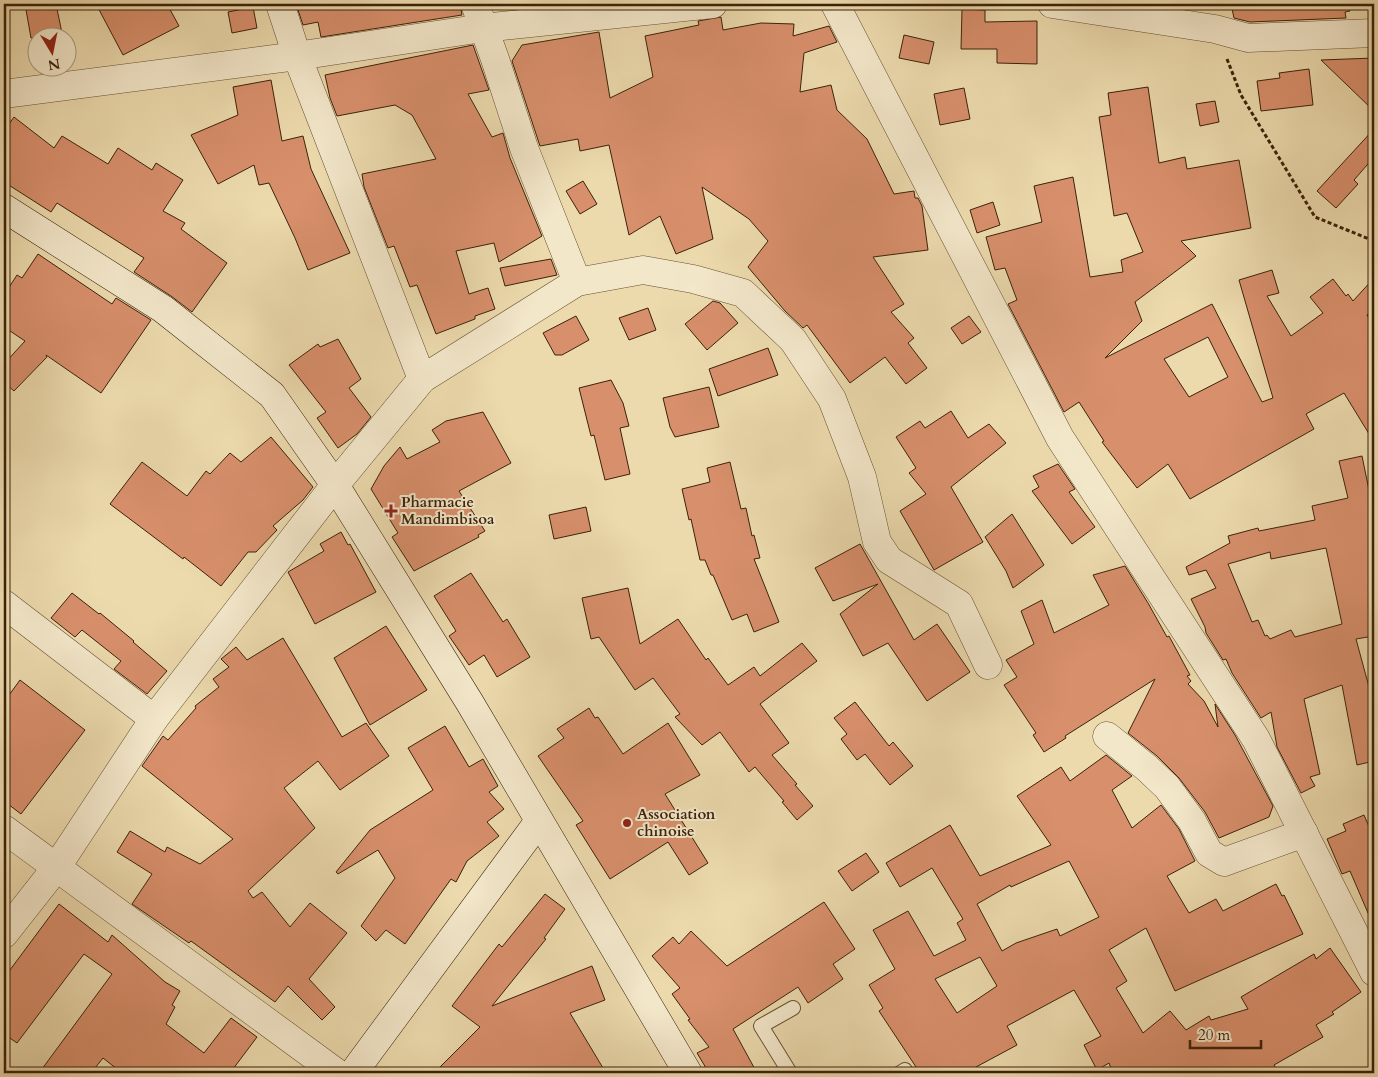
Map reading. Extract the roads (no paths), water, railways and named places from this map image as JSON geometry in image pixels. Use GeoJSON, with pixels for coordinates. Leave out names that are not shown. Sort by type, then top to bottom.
{"type":"FeatureCollection","features":[{"type":"Feature","properties":{"kind":"street"},"geometry":{"type":"LineString","coordinates":[[280,4],[297,56],[422,379]]}},
{"type":"Feature","properties":{"kind":"street"},"geometry":{"type":"LineString","coordinates":[[4,94],[297,56],[479,16],[713,4]]}},
{"type":"Feature","properties":{"kind":"street"},"geometry":{"type":"LineString","coordinates":[[835,4],[1060,438],[1256,739],[1374,972]]}},
{"type":"Feature","properties":{"kind":"street"},"geometry":{"type":"LineString","coordinates":[[1052,4],[1212,16],[1248,38],[1374,33]]}},
{"type":"Feature","properties":{"kind":"street"},"geometry":{"type":"LineString","coordinates":[[479,16],[524,148],[577,282]]}},
{"type":"Feature","properties":{"kind":"street"},"geometry":{"type":"LineString","coordinates":[[4,208],[164,309],[272,395],[335,486],[470,703],[688,1073]]}},
{"type":"Feature","properties":{"kind":"street"},"geometry":{"type":"LineString","coordinates":[[4,934],[56,868],[154,719],[335,486],[422,379],[577,282],[643,270],[693,279],[743,294],[793,340],[832,400],[862,477],[876,542],[889,560],[958,604],[988,665]]}},
{"type":"Feature","properties":{"kind":"street"},"geometry":{"type":"LineString","coordinates":[[4,604],[154,719]]}},
{"type":"Feature","properties":{"kind":"street"},"geometry":{"type":"LineString","coordinates":[[1107,736],[1147,768],[1167,787],[1192,821],[1209,853],[1224,862],[1304,833]]}},
{"type":"Feature","properties":{"kind":"street"},"geometry":{"type":"LineString","coordinates":[[353,1073],[539,821]]}},
{"type":"Feature","properties":{"kind":"street"},"geometry":{"type":"LineString","coordinates":[[4,829],[337,1073]]}},
{"type":"Feature","properties":{"kind":"lane"},"geometry":{"type":"LineString","coordinates":[[790,1073],[761,1026],[793,1008]]}},
{"type":"Feature","properties":{"kind":"lane"},"geometry":{"type":"LineString","coordinates":[[900,1073],[905,1070],[906,1073]]}},
{"type":"Feature","properties":{"kind":"place","name":"Pharmacie Mandimbisoa"},"geometry":{"type":"Point","coordinates":[391,511]}},
{"type":"Feature","properties":{"kind":"place","name":"Association chinoise"},"geometry":{"type":"Point","coordinates":[627,823]}}]}
